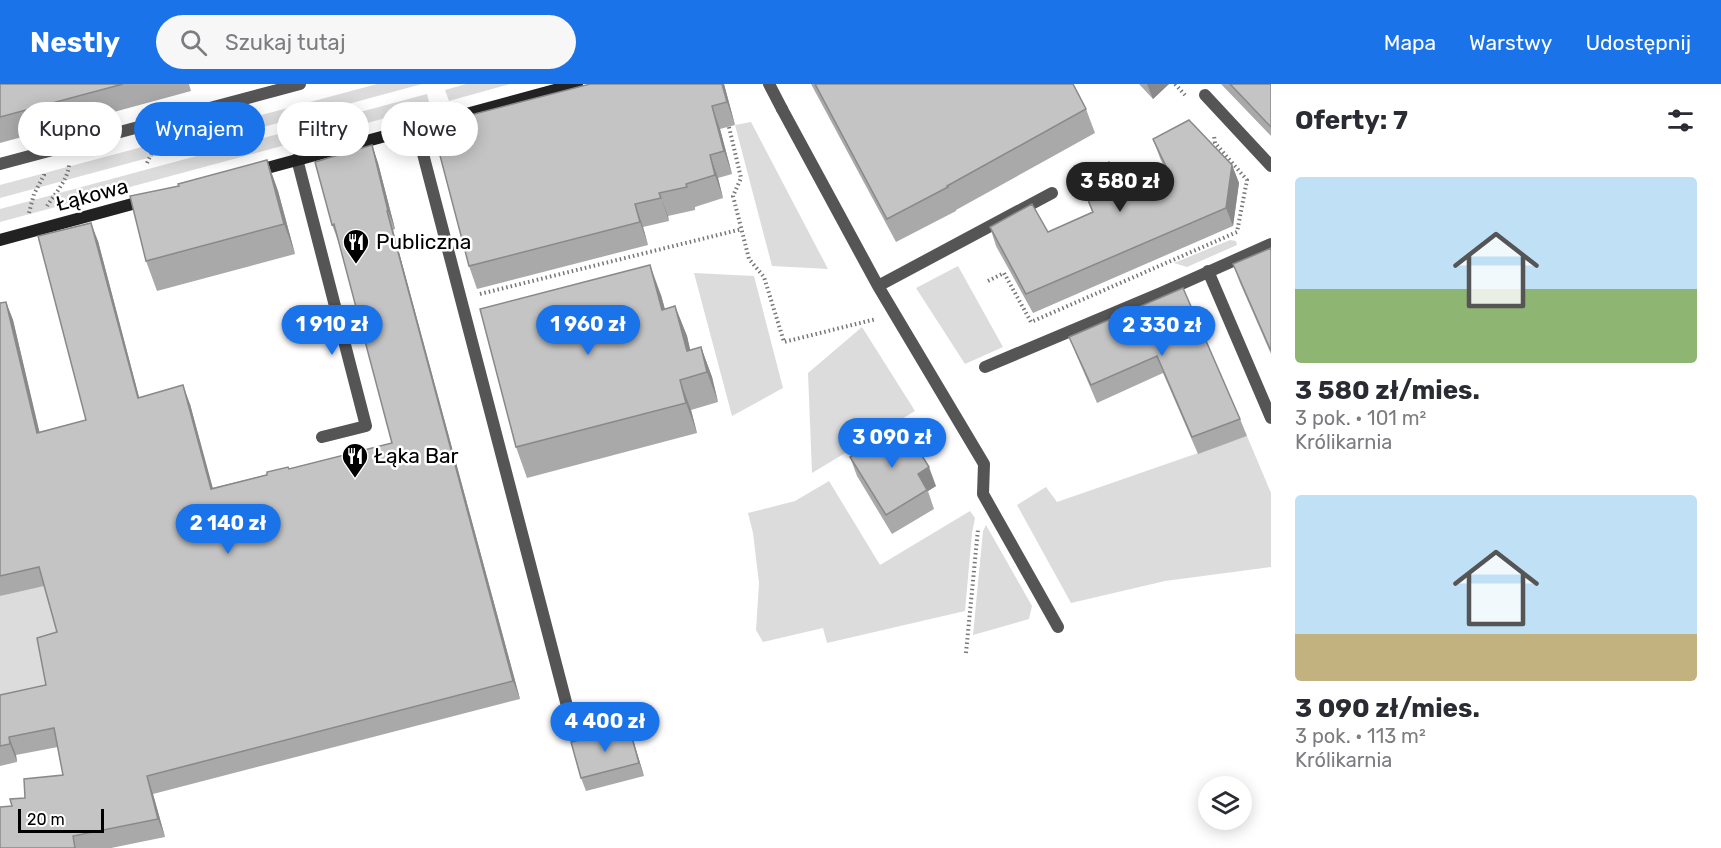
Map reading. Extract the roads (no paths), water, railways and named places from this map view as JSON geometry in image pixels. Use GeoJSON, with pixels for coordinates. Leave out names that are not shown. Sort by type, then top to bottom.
{"type":"FeatureCollection","features":[{"type":"Feature","properties":{"kind":"street"},"geometry":{"type":"LineString","coordinates":[[0,164],[300,84]]}},
{"type":"Feature","properties":{"kind":"street"},"geometry":{"type":"LineString","coordinates":[[478,108],[539,89],[577,84]]}},
{"type":"Feature","properties":{"kind":"street"},"geometry":{"type":"LineString","coordinates":[[769,84],[878,286],[984,464],[983,494],[1058,627]]}},
{"type":"Feature","properties":{"kind":"street"},"geometry":{"type":"LineString","coordinates":[[1205,95],[1271,165]]}},
{"type":"Feature","properties":{"kind":"street"},"geometry":{"type":"LineString","coordinates":[[239,175],[381,136]]}},
{"type":"Feature","properties":{"kind":"street"},"geometry":{"type":"LineString","coordinates":[[424,156],[573,729]]}},
{"type":"Feature","properties":{"kind":"street"},"geometry":{"type":"LineString","coordinates":[[297,159],[366,426],[322,437]]}},
{"type":"Feature","properties":{"kind":"street"},"geometry":{"type":"LineString","coordinates":[[878,286],[1052,194]]}},
{"type":"Feature","properties":{"kind":"street","name":"Łąkowa"},"geometry":{"type":"LineString","coordinates":[[0,240],[159,197]]}},
{"type":"Feature","properties":{"kind":"street"},"geometry":{"type":"LineString","coordinates":[[985,367],[1271,244]]}},
{"type":"Feature","properties":{"kind":"street"},"geometry":{"type":"LineString","coordinates":[[1208,271],[1271,418]]}},
{"type":"Feature","properties":{"kind":"place","name":"Publiczna"},"geometry":{"type":"Point","coordinates":[356,265]}},
{"type":"Feature","properties":{"kind":"place","name":"Łąka Bar"},"geometry":{"type":"Point","coordinates":[355,479]}}]}
